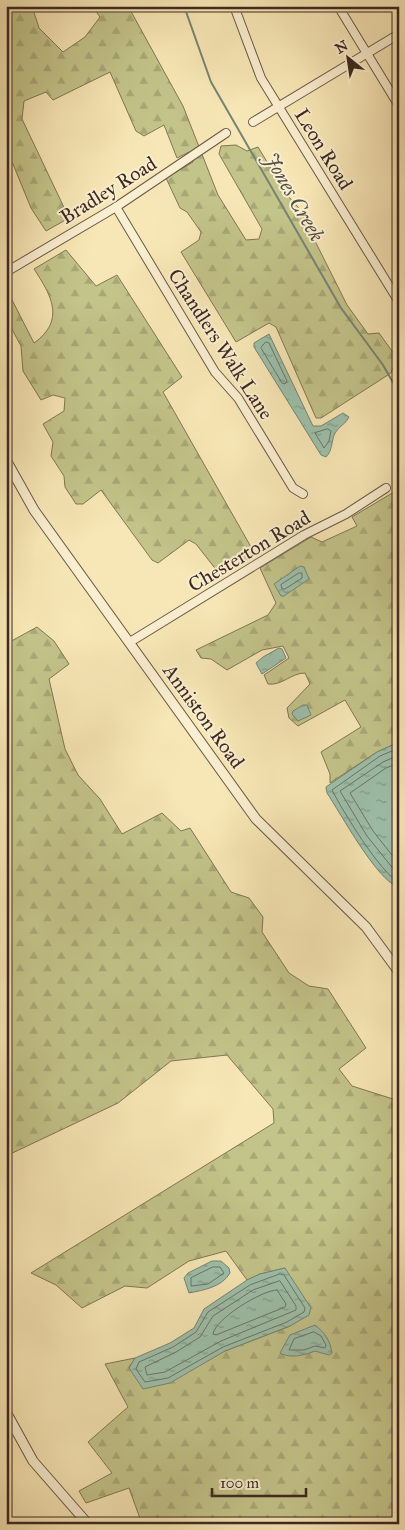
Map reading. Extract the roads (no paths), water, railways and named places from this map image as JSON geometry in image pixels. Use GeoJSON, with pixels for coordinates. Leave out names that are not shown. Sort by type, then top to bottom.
{"type":"FeatureCollection","features":[{"type":"Feature","properties":{"kind":"street","name":"Leon Road"},"geometry":{"type":"LineString","coordinates":[[234,6],[256,68],[399,302]]}},
{"type":"Feature","properties":{"kind":"street"},"geometry":{"type":"LineString","coordinates":[[338,6],[399,106]]}},
{"type":"Feature","properties":{"kind":"street"},"geometry":{"type":"LineString","coordinates":[[253,122],[399,34]]}},
{"type":"Feature","properties":{"kind":"street","name":"Bradley Road"},"geometry":{"type":"LineString","coordinates":[[6,272],[116,207],[226,133]]}},
{"type":"Feature","properties":{"kind":"street","name":"Chandlers Walk Lane"},"geometry":{"type":"LineString","coordinates":[[116,207],[216,372],[238,398],[293,488],[303,494]]}},
{"type":"Feature","properties":{"kind":"street","name":"Anniston Road"},"geometry":{"type":"LineString","coordinates":[[6,460],[34,510],[256,819],[366,927],[399,972]]}},
{"type":"Feature","properties":{"kind":"street","name":"Chesterton Road"},"geometry":{"type":"LineString","coordinates":[[130,642],[304,535],[346,514],[386,488]]}},
{"type":"Feature","properties":{"kind":"street"},"geometry":{"type":"LineString","coordinates":[[6,1412],[33,1461],[88,1524]]}},
{"type":"Feature","properties":{"kind":"water"},"geometry":{"type":"Polygon","coordinates":[[[269,334],[313,426],[321,426],[343,413],[349,417],[335,433],[330,451],[326,457],[321,455],[254,347],[254,343],[269,334]]]}},
{"type":"Feature","properties":{"kind":"water"},"geometry":{"type":"Polygon","coordinates":[[[300,566],[304,567],[309,579],[284,596],[281,596],[274,584],[300,566]]]}},
{"type":"Feature","properties":{"kind":"water"},"geometry":{"type":"Polygon","coordinates":[[[279,648],[282,649],[286,658],[262,674],[256,663],[279,648]]]}},
{"type":"Feature","properties":{"kind":"water"},"geometry":{"type":"Polygon","coordinates":[[[303,705],[307,705],[311,715],[298,721],[292,714],[293,711],[303,705]]]}},
{"type":"Feature","properties":{"kind":"water"},"geometry":{"type":"Polygon","coordinates":[[[399,742],[398,887],[389,882],[370,859],[327,793],[326,787],[377,752],[399,742]]]}},
{"type":"Feature","properties":{"kind":"water"},"geometry":{"type":"Polygon","coordinates":[[[212,1261],[221,1261],[229,1268],[230,1273],[227,1278],[217,1285],[189,1293],[184,1278],[188,1273],[212,1261]]]}},
{"type":"Feature","properties":{"kind":"water"},"geometry":{"type":"Polygon","coordinates":[[[285,1268],[311,1308],[309,1315],[290,1326],[225,1351],[170,1383],[143,1389],[129,1368],[135,1358],[170,1343],[194,1328],[204,1309],[247,1280],[260,1274],[285,1268]]]}},
{"type":"Feature","properties":{"kind":"water"},"geometry":{"type":"Polygon","coordinates":[[[315,1325],[326,1337],[332,1353],[329,1355],[315,1351],[293,1356],[280,1353],[290,1335],[315,1325]]]}},
{"type":"Feature","properties":{"kind":"waterway","name":"Jones Creek"},"geometry":{"type":"LineString","coordinates":[[184,6],[211,82],[341,308],[383,365],[399,393]]}}]}
